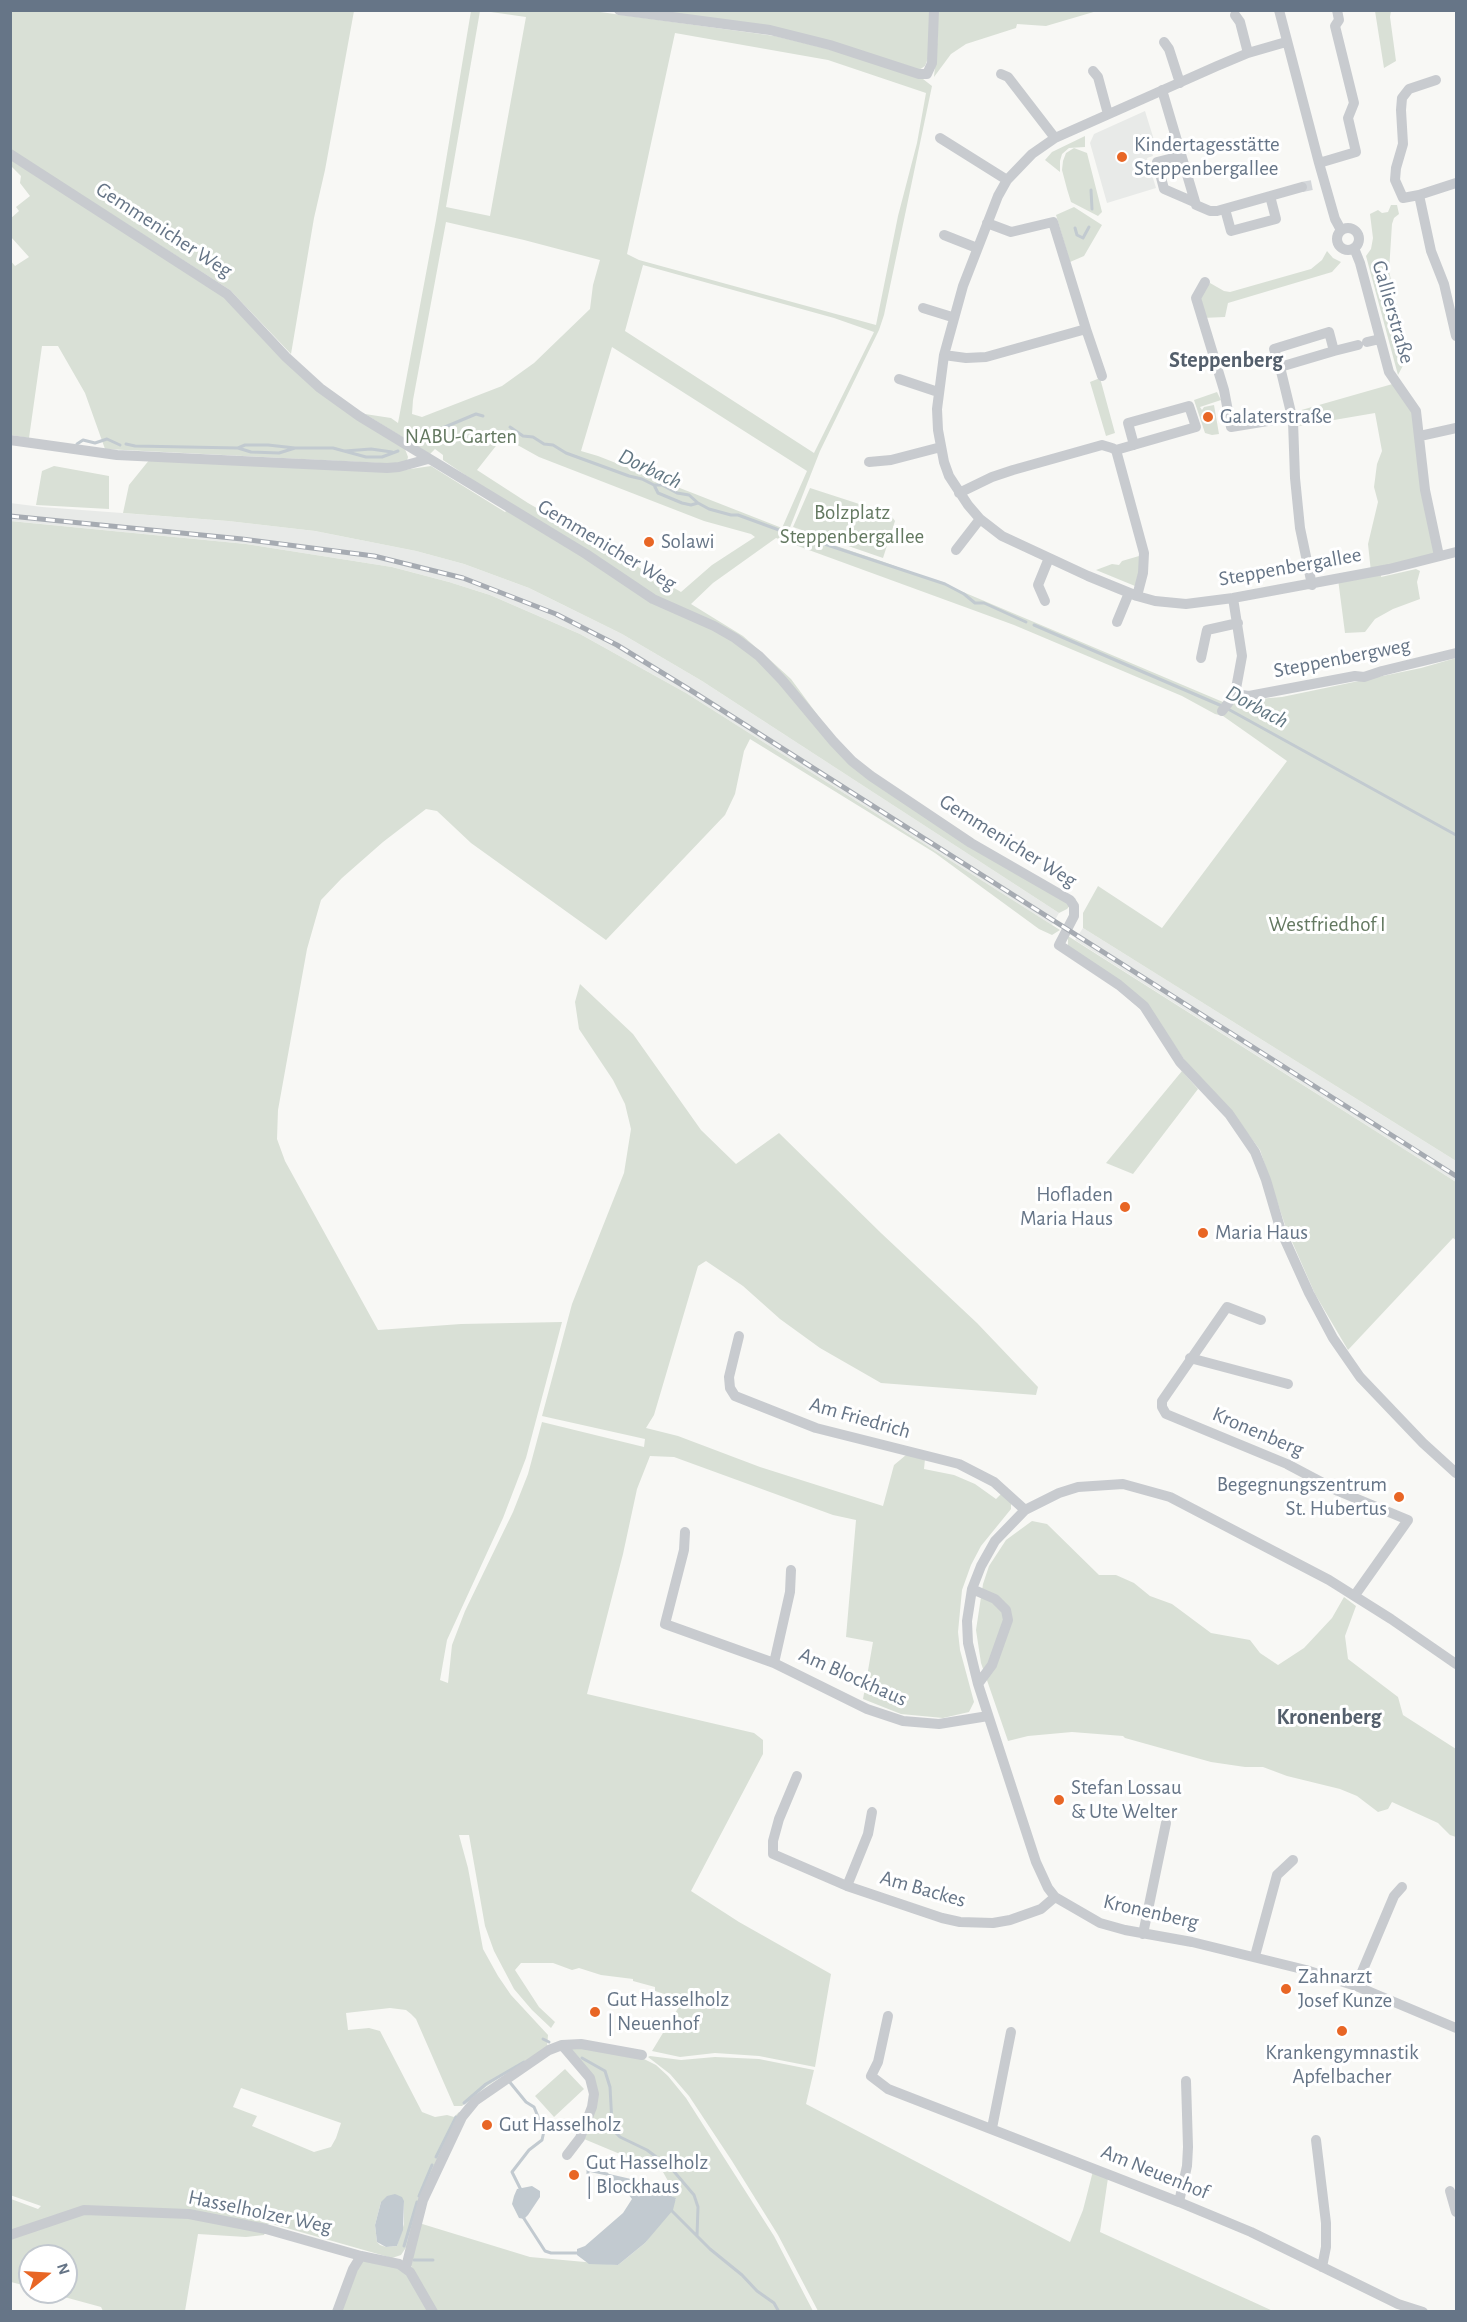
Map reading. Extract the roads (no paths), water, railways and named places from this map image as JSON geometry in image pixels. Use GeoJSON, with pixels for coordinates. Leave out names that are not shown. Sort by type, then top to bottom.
{"type":"FeatureCollection","features":[{"type":"Feature","properties":{"kind":"street"},"geometry":{"type":"LineString","coordinates":[[619,10],[770,30],[830,45],[911,73],[927,74],[932,63],[934,10]]}},
{"type":"Feature","properties":{"kind":"street","name":"Gallierstraße"},"geometry":{"type":"LineString","coordinates":[[1279,10],[1319,163],[1341,230],[1350,228],[1358,233],[1359,242],[1354,248],[1391,377],[1406,394],[1416,411],[1425,490],[1438,556]]}},
{"type":"Feature","properties":{"kind":"street"},"geometry":{"type":"LineString","coordinates":[[1319,163],[1356,152],[1348,118],[1354,103],[1335,26],[1339,20],[1337,10]]}},
{"type":"Feature","properties":{"kind":"street"},"geometry":{"type":"LineString","coordinates":[[1235,15],[1240,22],[1248,53]]}},
{"type":"Feature","properties":{"kind":"street"},"geometry":{"type":"LineString","coordinates":[[1164,42],[1169,49],[1180,82]]}},
{"type":"Feature","properties":{"kind":"street","name":"Steppenbergallee"},"geometry":{"type":"LineString","coordinates":[[1286,42],[1248,53],[1055,138],[1032,154],[1007,180],[987,223],[952,317],[944,355],[938,392],[938,430],[949,476],[959,493],[980,519],[1011,542],[1133,594],[1155,601],[1186,604],[1233,598],[1312,585],[1456,552]]}},
{"type":"Feature","properties":{"kind":"street"},"geometry":{"type":"LineString","coordinates":[[1094,71],[1098,77],[1108,114]]}},
{"type":"Feature","properties":{"kind":"street"},"geometry":{"type":"LineString","coordinates":[[1001,74],[1008,77],[1055,138]]}},
{"type":"Feature","properties":{"kind":"street"},"geometry":{"type":"LineString","coordinates":[[1436,80],[1408,89],[1402,98],[1403,144],[1395,180],[1403,198],[1456,183]]}},
{"type":"Feature","properties":{"kind":"street"},"geometry":{"type":"LineString","coordinates":[[1162,90],[1194,202]]}},
{"type":"Feature","properties":{"kind":"street"},"geometry":{"type":"LineString","coordinates":[[940,138],[1007,180]]}},
{"type":"Feature","properties":{"kind":"street","name":"Gemmenicher Weg"},"geometry":{"type":"LineString","coordinates":[[10,154],[227,294],[286,357],[320,388],[428,459],[586,555],[653,599],[714,626],[735,638],[759,656],[833,741],[852,761],[871,776],[971,843],[1070,900],[1074,906],[1074,916],[1059,945],[1119,985],[1144,1006],[1180,1062],[1229,1114],[1255,1152],[1281,1231],[1333,1338],[1367,1385],[1423,1443],[1456,1473]]}},
{"type":"Feature","properties":{"kind":"street"},"geometry":{"type":"LineString","coordinates":[[1181,156],[1157,162],[1164,189],[1210,212],[1324,180]]}},
{"type":"Feature","properties":{"kind":"street"},"geometry":{"type":"LineString","coordinates":[[1419,195],[1431,251],[1444,284],[1456,336]]}},
{"type":"Feature","properties":{"kind":"street"},"geometry":{"type":"LineString","coordinates":[[1225,208],[1230,231],[1276,219],[1270,196]]}},
{"type":"Feature","properties":{"kind":"street"},"geometry":{"type":"LineString","coordinates":[[987,223],[1011,232],[1053,222],[1102,376]]}},
{"type":"Feature","properties":{"kind":"street"},"geometry":{"type":"LineString","coordinates":[[944,235],[977,248]]}},
{"type":"Feature","properties":{"kind":"street"},"geometry":{"type":"LineString","coordinates":[[1205,282],[1196,298],[1224,390],[1231,427],[1292,417]]}},
{"type":"Feature","properties":{"kind":"street"},"geometry":{"type":"LineString","coordinates":[[923,308],[952,317]]}},
{"type":"Feature","properties":{"kind":"street"},"geometry":{"type":"LineString","coordinates":[[944,355],[966,358],[986,357],[1086,330]]}},
{"type":"Feature","properties":{"kind":"street"},"geometry":{"type":"LineString","coordinates":[[1312,585],[1300,528],[1292,417],[1274,349],[1329,332],[1334,351]]}},
{"type":"Feature","properties":{"kind":"street"},"geometry":{"type":"LineString","coordinates":[[1280,367],[1380,339]]}},
{"type":"Feature","properties":{"kind":"street"},"geometry":{"type":"LineString","coordinates":[[899,379],[938,392]]}},
{"type":"Feature","properties":{"kind":"street"},"geometry":{"type":"LineString","coordinates":[[959,493],[992,477],[1102,445],[1116,450],[1196,428],[1189,406],[1128,423],[1134,445]]}},
{"type":"Feature","properties":{"kind":"street"},"geometry":{"type":"LineString","coordinates":[[1420,436],[1456,428]]}},
{"type":"Feature","properties":{"kind":"street"},"geometry":{"type":"LineString","coordinates":[[10,440],[117,455],[387,468],[428,459]]}},
{"type":"Feature","properties":{"kind":"street"},"geometry":{"type":"LineString","coordinates":[[869,462],[891,460],[941,447]]}},
{"type":"Feature","properties":{"kind":"street"},"geometry":{"type":"LineString","coordinates":[[1116,450],[1144,553],[1143,573],[1117,622]]}},
{"type":"Feature","properties":{"kind":"street"},"geometry":{"type":"LineString","coordinates":[[956,550],[980,519]]}},
{"type":"Feature","properties":{"kind":"street"},"geometry":{"type":"LineString","coordinates":[[1045,601],[1036,586],[1049,558]]}},
{"type":"Feature","properties":{"kind":"street","name":"Steppenbergweg"},"geometry":{"type":"LineString","coordinates":[[1233,598],[1242,656],[1233,698],[1354,676],[1364,677],[1456,653]]}},
{"type":"Feature","properties":{"kind":"street"},"geometry":{"type":"LineString","coordinates":[[1201,658],[1207,630],[1238,622]]}},
{"type":"Feature","properties":{"kind":"street"},"geometry":{"type":"LineString","coordinates":[[1222,711],[1233,698]]}},
{"type":"Feature","properties":{"kind":"street","name":"Kronenberg"},"geometry":{"type":"LineString","coordinates":[[1261,1320],[1227,1307],[1162,1401],[1162,1407],[1166,1413],[1287,1464],[1338,1491],[1408,1520],[1355,1595]]}},
{"type":"Feature","properties":{"kind":"street","name":"Am Friedrich"},"geometry":{"type":"LineString","coordinates":[[739,1336],[729,1377],[730,1388],[735,1396],[816,1428],[958,1463],[994,1482],[1024,1510]]}},
{"type":"Feature","properties":{"kind":"street"},"geometry":{"type":"LineString","coordinates":[[1190,1358],[1288,1384]]}},
{"type":"Feature","properties":{"kind":"street"},"geometry":{"type":"LineString","coordinates":[[1055,1897],[1048,1888],[1036,1862],[978,1684],[968,1643],[967,1621],[972,1589],[981,1566],[994,1541],[1024,1510],[1059,1493],[1111,1484],[1137,1487],[1170,1497],[1355,1595],[1456,1664]]}},
{"type":"Feature","properties":{"kind":"street","name":"Am Blockhaus"},"geometry":{"type":"LineString","coordinates":[[685,1532],[684,1550],[665,1624],[774,1663],[867,1708],[903,1721],[939,1725],[988,1716]]}},
{"type":"Feature","properties":{"kind":"street","name":"Am Blockhaus"},"geometry":{"type":"LineString","coordinates":[[774,1663],[790,1592],[791,1570]]}},
{"type":"Feature","properties":{"kind":"street"},"geometry":{"type":"LineString","coordinates":[[972,1589],[996,1599],[1006,1610],[1008,1620],[993,1665],[978,1684]]}},
{"type":"Feature","properties":{"kind":"street","name":"Am Backes"},"geometry":{"type":"LineString","coordinates":[[798,1776],[779,1819],[773,1841],[773,1854],[847,1886],[942,1918],[993,1923],[1041,1909],[1055,1897]]}},
{"type":"Feature","properties":{"kind":"street","name":"Am Backes"},"geometry":{"type":"LineString","coordinates":[[847,1886],[868,1834],[872,1812]]}},
{"type":"Feature","properties":{"kind":"street"},"geometry":{"type":"LineString","coordinates":[[1143,1934],[1166,1823]]}},
{"type":"Feature","properties":{"kind":"street"},"geometry":{"type":"LineString","coordinates":[[1255,1956],[1277,1875],[1293,1860]]}},
{"type":"Feature","properties":{"kind":"street"},"geometry":{"type":"LineString","coordinates":[[1356,1986],[1394,1896],[1402,1887]]}},
{"type":"Feature","properties":{"kind":"street","name":"Kronenberg"},"geometry":{"type":"LineString","coordinates":[[1055,1897],[1100,1923],[1143,1934],[1255,1956],[1356,1986],[1456,2027]]}},
{"type":"Feature","properties":{"kind":"street","name":"Am Neuenhof"},"geometry":{"type":"LineString","coordinates":[[888,2016],[878,2062],[871,2076],[888,2089],[992,2128],[1251,2232],[1398,2304],[1423,2312]]}},
{"type":"Feature","properties":{"kind":"street"},"geometry":{"type":"LineString","coordinates":[[992,2128],[1011,2032]]}},
{"type":"Feature","properties":{"kind":"street"},"geometry":{"type":"LineString","coordinates":[[434,2312],[406,2267],[423,2200],[462,2116],[475,2101],[490,2090],[549,2050],[562,2045],[581,2044],[642,2055]]}},
{"type":"Feature","properties":{"kind":"street"},"geometry":{"type":"LineString","coordinates":[[562,2045],[590,2078],[594,2094],[592,2107],[580,2138],[567,2155]]}},
{"type":"Feature","properties":{"kind":"street"},"geometry":{"type":"LineString","coordinates":[[1179,2202],[1187,2166],[1186,2081]]}},
{"type":"Feature","properties":{"kind":"street"},"geometry":{"type":"LineString","coordinates":[[1316,2140],[1326,2223],[1326,2247],[1322,2267]]}},
{"type":"Feature","properties":{"kind":"street"},"geometry":{"type":"LineString","coordinates":[[1449,2191],[1456,2212]]}},
{"type":"Feature","properties":{"kind":"street","name":"Hasselholzer Weg"},"geometry":{"type":"LineString","coordinates":[[10,2235],[84,2210],[189,2214],[266,2229],[361,2256],[395,2262],[406,2267]]}},
{"type":"Feature","properties":{"kind":"street"},"geometry":{"type":"LineString","coordinates":[[337,2312],[353,2269],[361,2256]]}},
{"type":"Feature","properties":{"kind":"waterway"},"geometry":{"type":"LineString","coordinates":[[1091,190],[1092,209]]}},
{"type":"Feature","properties":{"kind":"waterway"},"geometry":{"type":"LineString","coordinates":[[1075,228],[1077,235],[1083,238],[1089,227]]}},
{"type":"Feature","properties":{"kind":"waterway","name":"Dorbach"},"geometry":{"type":"LineString","coordinates":[[414,440],[476,414],[483,416]]}},
{"type":"Feature","properties":{"kind":"waterway","name":"Dorbach"},"geometry":{"type":"LineString","coordinates":[[510,427],[523,436],[533,437],[566,453],[642,479],[654,485],[658,493],[682,503],[691,505],[698,503],[709,509],[738,515],[779,530]]}},
{"type":"Feature","properties":{"kind":"waterway","name":"Dorbach"},"geometry":{"type":"LineString","coordinates":[[77,444],[83,440],[95,443],[107,439],[120,445]]}},
{"type":"Feature","properties":{"kind":"waterway","name":"Dorbach"},"geometry":{"type":"LineString","coordinates":[[126,444],[238,448],[251,452],[279,453],[295,448],[333,448],[366,457],[382,457],[398,451]]}},
{"type":"Feature","properties":{"kind":"waterway"},"geometry":{"type":"LineString","coordinates":[[238,448],[245,445],[295,448]]}},
{"type":"Feature","properties":{"kind":"waterway"},"geometry":{"type":"LineString","coordinates":[[345,451],[371,449],[392,452]]}},
{"type":"Feature","properties":{"kind":"waterway"},"geometry":{"type":"LineString","coordinates":[[654,485],[662,485],[677,493],[689,495],[698,503]]}},
{"type":"Feature","properties":{"kind":"waterway","name":"Dorbach"},"geometry":{"type":"LineString","coordinates":[[791,533],[945,584],[975,603],[984,603],[1026,622]]}},
{"type":"Feature","properties":{"kind":"waterway","name":"Dorbach"},"geometry":{"type":"LineString","coordinates":[[1034,625],[1222,706]]}},
{"type":"Feature","properties":{"kind":"waterway","name":"Dorbach"},"geometry":{"type":"LineString","coordinates":[[1228,709],[1456,835]]}},
{"type":"Feature","properties":{"kind":"waterway"},"geometry":{"type":"LineString","coordinates":[[543,2039],[549,2042]]}},
{"type":"Feature","properties":{"kind":"waterway"},"geometry":{"type":"LineString","coordinates":[[582,2058],[605,2071],[610,2087],[612,2124],[615,2132],[620,2137],[647,2150],[671,2168],[694,2195],[698,2207],[697,2236]]}},
{"type":"Feature","properties":{"kind":"waterway"},"geometry":{"type":"LineString","coordinates":[[464,2103],[486,2084],[524,2062]]}},
{"type":"Feature","properties":{"kind":"waterway"},"geometry":{"type":"LineString","coordinates":[[508,2080],[526,2102],[534,2107],[544,2131],[542,2140],[529,2150],[512,2172],[521,2190]]}},
{"type":"Feature","properties":{"kind":"waterway"},"geometry":{"type":"LineString","coordinates":[[436,2157],[456,2117]]}},
{"type":"Feature","properties":{"kind":"waterway"},"geometry":{"type":"LineString","coordinates":[[419,2196],[432,2165]]}},
{"type":"Feature","properties":{"kind":"waterway"},"geometry":{"type":"LineString","coordinates":[[588,2174],[588,2170],[607,2174]]}},
{"type":"Feature","properties":{"kind":"waterway"},"geometry":{"type":"LineString","coordinates":[[404,2246],[417,2202]]}},
{"type":"Feature","properties":{"kind":"waterway"},"geometry":{"type":"LineString","coordinates":[[670,2209],[710,2249],[774,2303],[779,2312]]}},
{"type":"Feature","properties":{"kind":"waterway"},"geometry":{"type":"LineString","coordinates":[[523,2217],[545,2251],[581,2253]]}},
{"type":"Feature","properties":{"kind":"waterway"},"geometry":{"type":"LineString","coordinates":[[414,2260],[433,2260]]}},
{"type":"Feature","properties":{"kind":"tunnel"},"geometry":{"type":"LineString","coordinates":[[1302,187],[1312,185]]}},
{"type":"Feature","properties":{"kind":"railway"},"geometry":{"type":"LineString","coordinates":[[10,516],[242,539],[374,556],[463,578],[556,614],[617,645],[695,693],[1456,1176]]}},
{"type":"Feature","properties":{"kind":"place","name":"Kindertagesstätte Steppenbergallee"},"geometry":{"type":"Point","coordinates":[1122,157]}},
{"type":"Feature","properties":{"kind":"place","name":"Galaterstraße"},"geometry":{"type":"Point","coordinates":[1208,417]}},
{"type":"Feature","properties":{"kind":"place","name":"Solawi"},"geometry":{"type":"Point","coordinates":[649,542]}},
{"type":"Feature","properties":{"kind":"place","name":"Hofladen Maria Haus"},"geometry":{"type":"Point","coordinates":[1125,1207]}},
{"type":"Feature","properties":{"kind":"place","name":"Maria Haus"},"geometry":{"type":"Point","coordinates":[1203,1233]}},
{"type":"Feature","properties":{"kind":"place","name":"Begegnungszentrum St. Hubertus"},"geometry":{"type":"Point","coordinates":[1399,1497]}},
{"type":"Feature","properties":{"kind":"place","name":"Stefan Lossau & Ute Welter"},"geometry":{"type":"Point","coordinates":[1059,1800]}},
{"type":"Feature","properties":{"kind":"place","name":"Zahnarzt Josef Kunze"},"geometry":{"type":"Point","coordinates":[1286,1989]}},
{"type":"Feature","properties":{"kind":"place","name":"Gut Hasselholz | Neuenhof"},"geometry":{"type":"Point","coordinates":[595,2012]}},
{"type":"Feature","properties":{"kind":"place","name":"Krankengymnastik Apfelbacher"},"geometry":{"type":"Point","coordinates":[1342,2031]}},
{"type":"Feature","properties":{"kind":"place","name":"Gut Hasselholz"},"geometry":{"type":"Point","coordinates":[487,2125]}},
{"type":"Feature","properties":{"kind":"place","name":"Gut Hasselholz | Blockhaus"},"geometry":{"type":"Point","coordinates":[574,2175]}},
{"type":"Feature","properties":{"kind":"district","name":"Steppenberg"},"geometry":{"type":"Point","coordinates":[1226,360]}},
{"type":"Feature","properties":{"kind":"district","name":"Kronenberg"},"geometry":{"type":"Point","coordinates":[1329,1717]}},
{"type":"Feature","properties":{"kind":"park label","name":"NABU-Garten"},"geometry":{"type":"Point","coordinates":[461,437]}},
{"type":"Feature","properties":{"kind":"park label","name":"Bolzplatz Steppenbergallee"},"geometry":{"type":"Point","coordinates":[852,525]}},
{"type":"Feature","properties":{"kind":"park label","name":"Westfriedhof I"},"geometry":{"type":"Point","coordinates":[1327,925]}}]}
